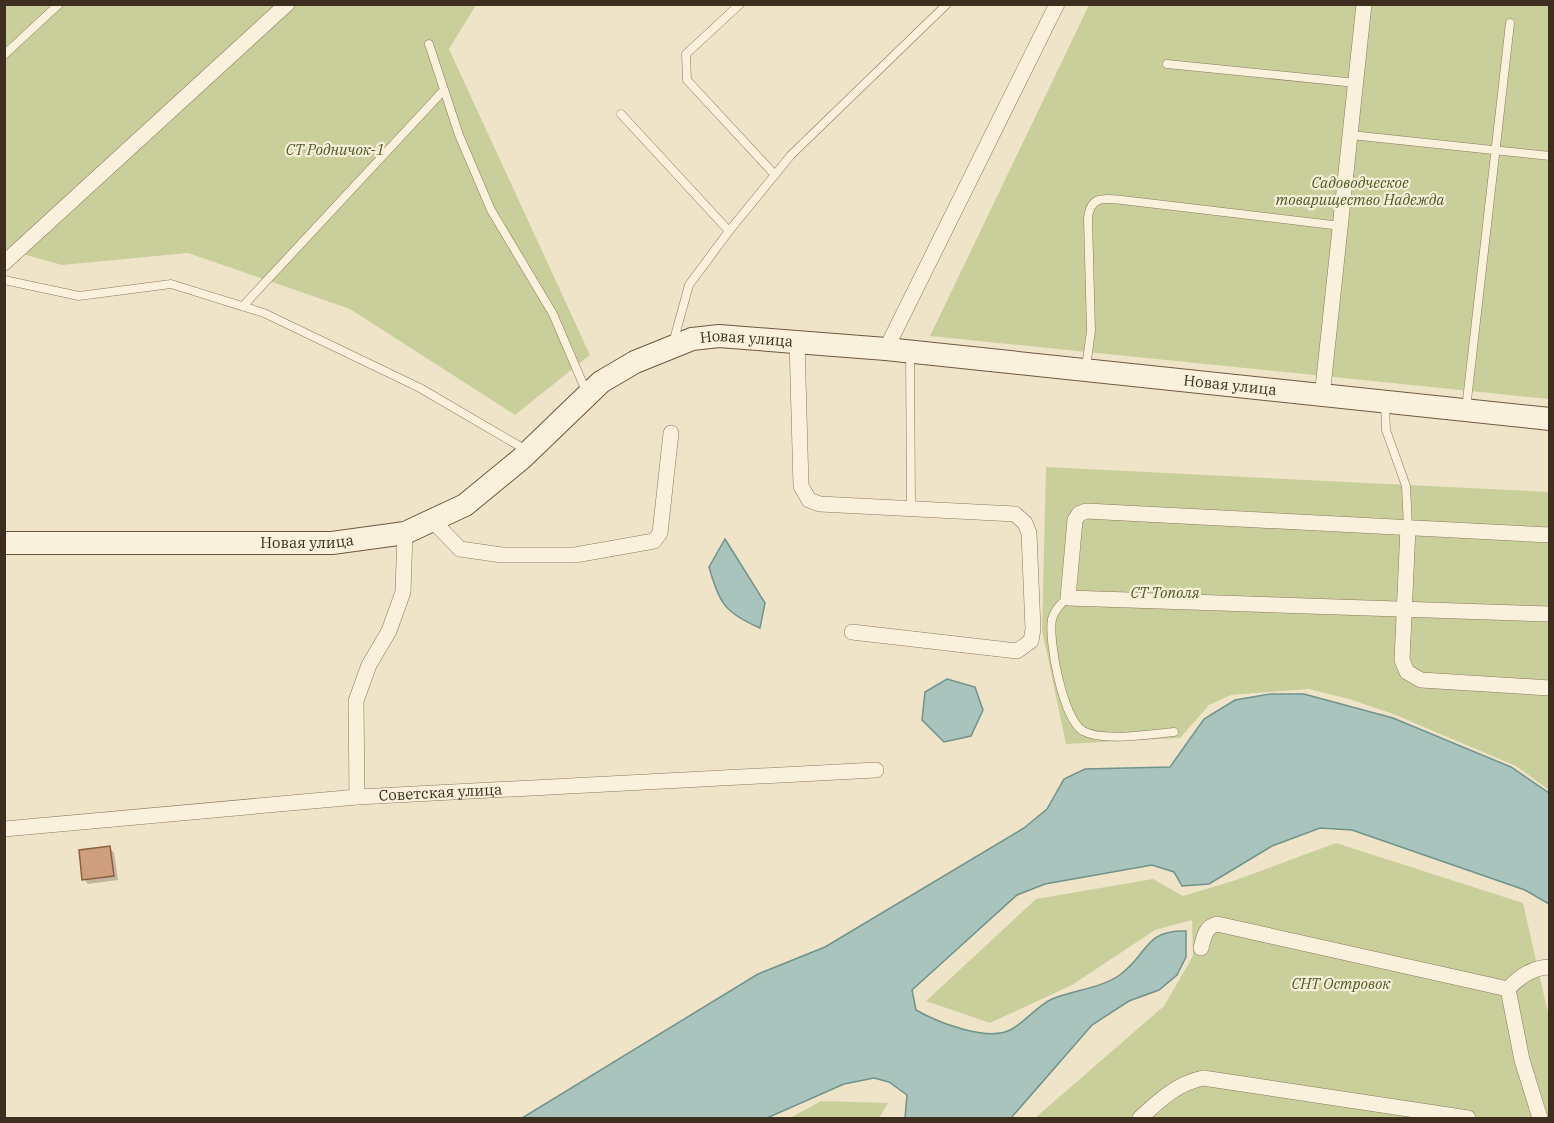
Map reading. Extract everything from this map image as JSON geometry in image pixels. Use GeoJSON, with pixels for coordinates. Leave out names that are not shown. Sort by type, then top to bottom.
{"type":"FeatureCollection","features":[{"type":"Feature","properties":{"kind":"street"},"geometry":{"type":"LineString","coordinates":[[4,263],[287,4]]}},
{"type":"Feature","properties":{"kind":"street"},"geometry":{"type":"LineString","coordinates":[[886,349],[1057,4]]}},
{"type":"Feature","properties":{"kind":"street"},"geometry":{"type":"LineString","coordinates":[[1322,397],[1364,4]]}},
{"type":"Feature","properties":{"kind":"street","name":"Новая улица"},"geometry":{"type":"LineString","coordinates":[[4,543],[332,543],[405,533],[434,522],[465,505],[529,452],[601,382],[635,362],[692,339],[719,336],[886,349],[1322,397],[1550,419]]}},
{"type":"Feature","properties":{"kind":"street"},"geometry":{"type":"LineString","coordinates":[[797,341],[801,486],[809,500],[820,504],[1015,514],[1021,518],[1029,533],[1031,641],[1017,651],[852,632]]}},
{"type":"Feature","properties":{"kind":"street"},"geometry":{"type":"LineString","coordinates":[[434,522],[460,549],[502,555],[575,555],[654,541],[660,533],[671,433]]}},
{"type":"Feature","properties":{"kind":"street"},"geometry":{"type":"LineString","coordinates":[[1550,535],[1086,511],[1079,514],[1075,520],[1068,597],[1550,614]]}},
{"type":"Feature","properties":{"kind":"street"},"geometry":{"type":"LineString","coordinates":[[1408,528],[1402,660],[1413,677],[1550,688]]}},
{"type":"Feature","properties":{"kind":"street"},"geometry":{"type":"LineString","coordinates":[[357,797],[356,701],[369,665],[389,631],[403,592],[405,533]]}},
{"type":"Feature","properties":{"kind":"street","name":"Советская улица"},"geometry":{"type":"LineString","coordinates":[[4,830],[357,797],[876,770]]}},
{"type":"Feature","properties":{"kind":"street"},"geometry":{"type":"LineString","coordinates":[[1201,948],[1204,934],[1211,926],[1217,924],[1508,989]]}},
{"type":"Feature","properties":{"kind":"street"},"geometry":{"type":"LineString","coordinates":[[1508,989],[1516,980],[1538,968],[1550,967]]}},
{"type":"Feature","properties":{"kind":"street"},"geometry":{"type":"LineString","coordinates":[[1508,989],[1515,1032],[1540,1119]]}},
{"type":"Feature","properties":{"kind":"street"},"geometry":{"type":"LineString","coordinates":[[1140,1119],[1172,1089],[1203,1077],[1468,1119]]}},
{"type":"Feature","properties":{"kind":"lane"},"geometry":{"type":"LineString","coordinates":[[4,55],[59,4]]}},
{"type":"Feature","properties":{"kind":"lane"},"geometry":{"type":"LineString","coordinates":[[740,4],[686,54],[687,80],[775,175]]}},
{"type":"Feature","properties":{"kind":"lane"},"geometry":{"type":"LineString","coordinates":[[672,347],[689,285],[729,231],[791,155],[947,4]]}},
{"type":"Feature","properties":{"kind":"lane"},"geometry":{"type":"LineString","coordinates":[[1466,411],[1510,23]]}},
{"type":"Feature","properties":{"kind":"lane"},"geometry":{"type":"LineString","coordinates":[[429,44],[459,135],[491,210],[553,314],[587,395]]}},
{"type":"Feature","properties":{"kind":"lane"},"geometry":{"type":"LineString","coordinates":[[1167,64],[1356,83]]}},
{"type":"Feature","properties":{"kind":"lane"},"geometry":{"type":"LineString","coordinates":[[243,306],[444,90]]}},
{"type":"Feature","properties":{"kind":"lane"},"geometry":{"type":"LineString","coordinates":[[621,114],[729,231]]}},
{"type":"Feature","properties":{"kind":"lane"},"geometry":{"type":"LineString","coordinates":[[1351,135],[1550,156]]}},
{"type":"Feature","properties":{"kind":"lane"},"geometry":{"type":"LineString","coordinates":[[1085,371],[1091,331],[1088,219],[1089,208],[1095,202],[1105,198],[1341,226]]}},
{"type":"Feature","properties":{"kind":"lane"},"geometry":{"type":"LineString","coordinates":[[4,280],[79,296],[171,284],[243,306],[264,313],[420,388],[529,452]]}},
{"type":"Feature","properties":{"kind":"lane"},"geometry":{"type":"LineString","coordinates":[[910,352],[911,507]]}},
{"type":"Feature","properties":{"kind":"lane"},"geometry":{"type":"LineString","coordinates":[[1385,403],[1386,430],[1406,486],[1408,528]]}},
{"type":"Feature","properties":{"kind":"lane"},"geometry":{"type":"LineString","coordinates":[[1068,597],[1057,606],[1052,620],[1052,641],[1068,713],[1081,729],[1101,736],[1174,732]]}},
{"type":"Feature","properties":{"kind":"green space","name":"СТ Родничок-1"},"geometry":{"type":"Polygon","coordinates":[[[4,5],[476,5],[449,49],[590,355],[515,415],[350,309],[188,253],[62,265],[5,249],[4,5]]]}},
{"type":"Feature","properties":{"kind":"green space","name":"Садоводческое товарищество Надежда"},"geometry":{"type":"Polygon","coordinates":[[[1089,5],[1549,5],[1549,399],[930,336],[1089,5]]]}},
{"type":"Feature","properties":{"kind":"green space","name":"СТ Тополя"},"geometry":{"type":"Polygon","coordinates":[[[1046,467],[1549,492],[1549,790],[1516,766],[1393,714],[1349,699],[1309,689],[1231,695],[1209,705],[1180,738],[1066,744],[1042,630],[1046,467]]]}},
{"type":"Feature","properties":{"kind":"green space","name":"СНТ Островок"},"geometry":{"type":"Polygon","coordinates":[[[1336,843],[1523,903],[1549,1017],[1549,1118],[1035,1118],[1164,1006],[1193,956],[1192,920],[1155,930],[1072,985],[990,1023],[926,1001],[1036,899],[1153,879],[1183,896],[1236,880],[1336,843]]]}},
{"type":"Feature","properties":{"kind":"green space"},"geometry":{"type":"Polygon","coordinates":[[[821,1101],[888,1103],[879,1118],[790,1118],[821,1101]]]}},
{"type":"Feature","properties":{"kind":"water"},"geometry":{"type":"Polygon","coordinates":[[[725,539],[765,603],[760,628],[731,612],[716,590],[709,567],[725,539]]]}},
{"type":"Feature","properties":{"kind":"water"},"geometry":{"type":"Polygon","coordinates":[[[947,679],[975,687],[983,710],[971,736],[944,742],[922,720],[925,692],[947,679]]]}},
{"type":"Feature","properties":{"kind":"water"},"geometry":{"type":"Polygon","coordinates":[[[1270,694],[1304,694],[1393,718],[1511,767],[1549,793],[1549,904],[1525,890],[1352,830],[1320,828],[1272,846],[1209,884],[1182,886],[1174,872],[1152,865],[1045,884],[1017,895],[912,990],[916,1010],[963,1029],[990,1034],[1002,1033],[1017,1026],[1052,999],[1114,979],[1130,966],[1148,944],[1162,934],[1186,931],[1186,957],[1177,975],[1159,990],[1129,1001],[1092,1025],[1011,1118],[905,1118],[907,1095],[889,1082],[874,1078],[844,1084],[767,1118],[522,1118],[758,974],[825,947],[1024,828],[1047,809],[1064,779],[1085,769],[1170,767],[1204,719],[1235,700],[1270,694]]]}},
{"type":"Feature","properties":{"kind":"building"},"geometry":{"type":"Polygon","coordinates":[[[110,846],[114,876],[82,880],[79,850],[110,846]]]}}]}
